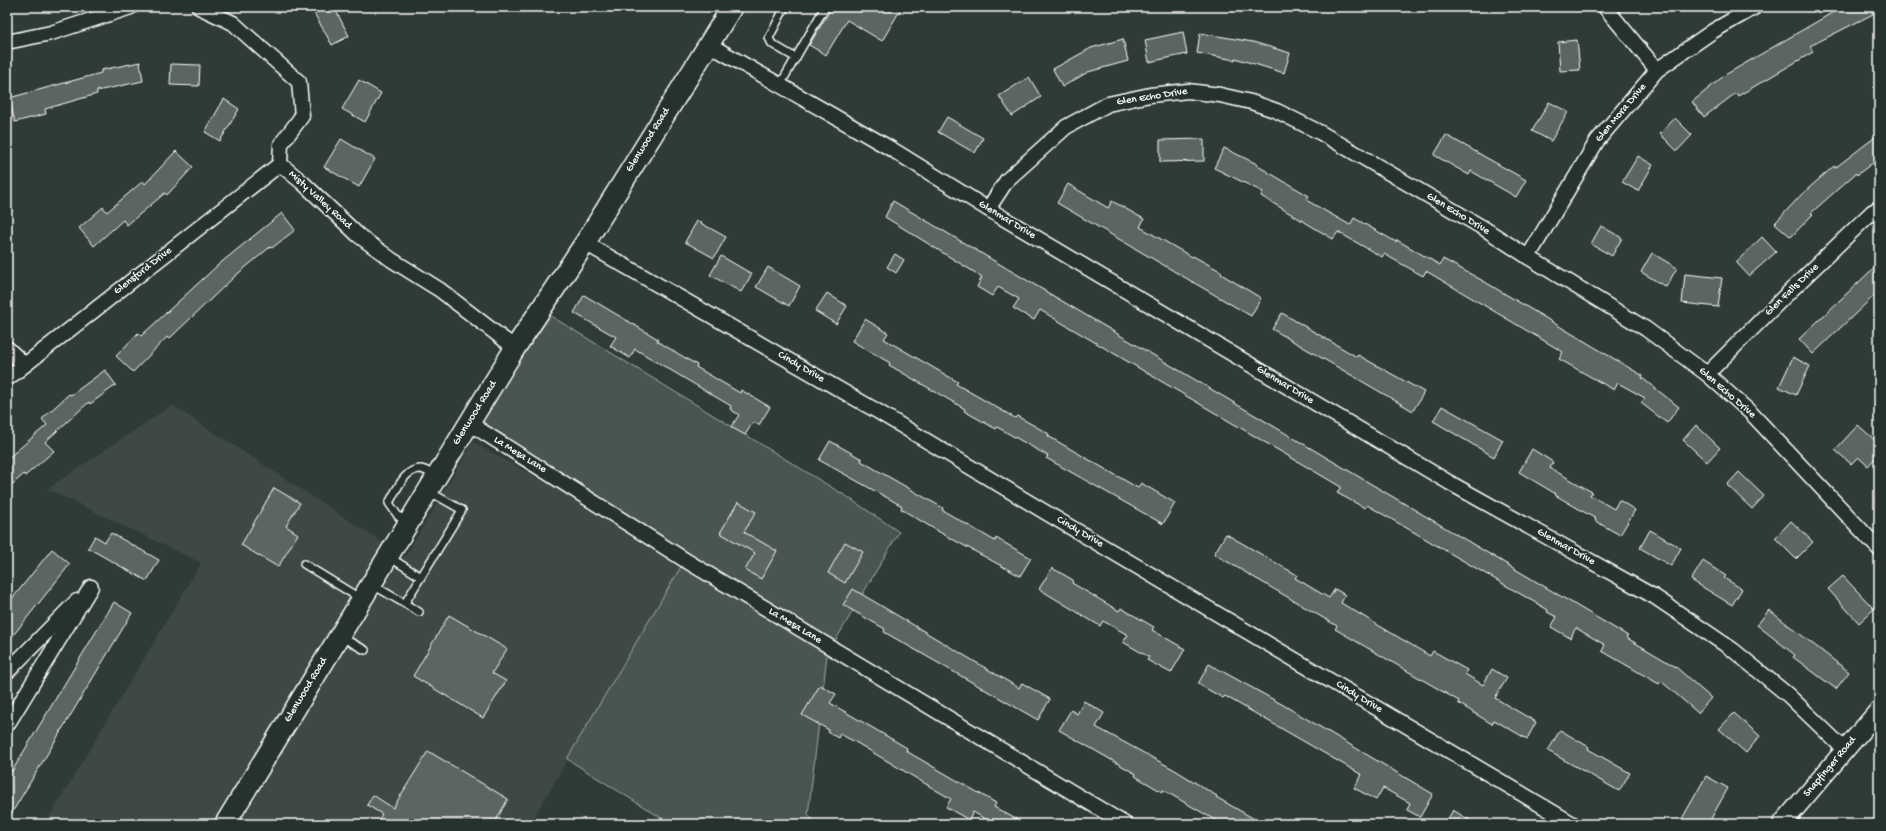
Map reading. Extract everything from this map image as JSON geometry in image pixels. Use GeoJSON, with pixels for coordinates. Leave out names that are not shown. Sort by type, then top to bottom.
{"type":"FeatureCollection","features":[{"type":"Feature","properties":{"kind":"main road","name":"Glenwood Road"},"geometry":{"type":"LineString","coordinates":[[225,824],[515,348],[585,243],[732,7]]}},
{"type":"Feature","properties":{"kind":"street"},"geometry":{"type":"LineString","coordinates":[[7,42],[51,34],[131,7]]}},
{"type":"Feature","properties":{"kind":"street","name":"Misty Valley Road"},"geometry":{"type":"LineString","coordinates":[[199,7],[233,23],[299,82],[302,116],[281,144],[280,164],[303,183],[358,235],[392,260],[440,290],[515,348]]}},
{"type":"Feature","properties":{"kind":"street"},"geometry":{"type":"LineString","coordinates":[[1605,7],[1658,70]]}},
{"type":"Feature","properties":{"kind":"street","name":"Glen Mora Drive"},"geometry":{"type":"LineString","coordinates":[[1528,258],[1597,140],[1658,70],[1713,30],[1754,7]]}},
{"type":"Feature","properties":{"kind":"street","name":"Glenmar Drive"},"geometry":{"type":"LineString","coordinates":[[708,44],[893,150],[988,209],[1450,483],[1654,597],[1733,650],[1788,695],[1845,750]]}},
{"type":"Feature","properties":{"kind":"street","name":"Glen Echo Drive"},"geometry":{"type":"LineString","coordinates":[[988,209],[1007,180],[1066,127],[1108,104],[1188,91],[1220,94],[1277,111],[1355,153],[1485,229],[1528,258],[1646,329],[1707,374],[1751,413],[1879,549]]}},
{"type":"Feature","properties":{"kind":"street","name":"Glensford Drive"},"geometry":{"type":"LineString","coordinates":[[7,379],[24,364],[280,164]]}},
{"type":"Feature","properties":{"kind":"street","name":"Glen Falls Drive"},"geometry":{"type":"LineString","coordinates":[[1707,374],[1872,212],[1879,208]]}},
{"type":"Feature","properties":{"kind":"street","name":"Cindy Drive"},"geometry":{"type":"LineString","coordinates":[[585,243],[877,411],[1060,521],[1573,824]]}},
{"type":"Feature","properties":{"kind":"street"},"geometry":{"type":"LineString","coordinates":[[7,348],[24,364]]}},
{"type":"Feature","properties":{"kind":"street","name":"La Mesa Lane"},"geometry":{"type":"LineString","coordinates":[[469,423],[685,560],[1126,824]]}},
{"type":"Feature","properties":{"kind":"street"},"geometry":{"type":"LineString","coordinates":[[7,672],[25,652],[91,587],[7,725]]}},
{"type":"Feature","properties":{"kind":"street","name":"Snapfinger Road"},"geometry":{"type":"LineString","coordinates":[[1782,824],[1879,710]]}},
{"type":"Feature","properties":{"kind":"lane"},"geometry":{"type":"LineString","coordinates":[[785,7],[769,38],[772,44],[796,58]]}},
{"type":"Feature","properties":{"kind":"lane"},"geometry":{"type":"LineString","coordinates":[[780,86],[825,7]]}},
{"type":"Feature","properties":{"kind":"lane"},"geometry":{"type":"LineString","coordinates":[[405,604],[462,510],[432,483],[422,469],[415,470],[406,475],[389,503],[398,516],[408,523]]}},
{"type":"Feature","properties":{"kind":"lane"},"geometry":{"type":"LineString","coordinates":[[387,556],[421,577]]}},
{"type":"Feature","properties":{"kind":"lane"},"geometry":{"type":"LineString","coordinates":[[304,564],[366,591],[405,604],[419,612]]}},
{"type":"Feature","properties":{"kind":"lane"},"geometry":{"type":"LineString","coordinates":[[339,636],[365,650]]}},
{"type":"Feature","properties":{"kind":"shaded area"},"geometry":{"type":"Polygon","coordinates":[[[549,315],[849,498],[899,532],[827,655],[808,815],[817,824],[671,824],[567,759],[685,560],[476,424],[549,315]]]}},
{"type":"Feature","properties":{"kind":"shaded area"},"geometry":{"type":"Polygon","coordinates":[[[172,405],[405,557],[473,442],[685,560],[530,824],[45,824],[201,563],[47,489],[172,405]]]}},
{"type":"Feature","properties":{"kind":"building"},"geometry":{"type":"Polygon","coordinates":[[[326,7],[334,7],[349,36],[332,45],[314,13],[326,7]]]}},
{"type":"Feature","properties":{"kind":"building"},"geometry":{"type":"Polygon","coordinates":[[[832,7],[902,7],[882,41],[847,20],[826,55],[809,45],[832,7]]]}},
{"type":"Feature","properties":{"kind":"building"},"geometry":{"type":"Polygon","coordinates":[[[1842,7],[1879,7],[1879,11],[1810,46],[1813,52],[1738,96],[1736,93],[1704,117],[1692,102],[1725,75],[1842,7]]]}},
{"type":"Feature","properties":{"kind":"building"},"geometry":{"type":"Polygon","coordinates":[[[1183,32],[1187,54],[1149,62],[1145,40],[1183,32]]]}},
{"type":"Feature","properties":{"kind":"building"},"geometry":{"type":"Polygon","coordinates":[[[1200,33],[1253,42],[1290,53],[1284,73],[1235,58],[1235,60],[1197,53],[1200,33]]]}},
{"type":"Feature","properties":{"kind":"building"},"geometry":{"type":"Polygon","coordinates":[[[1123,39],[1128,61],[1088,72],[1062,87],[1053,69],[1091,48],[1123,39]]]}},
{"type":"Feature","properties":{"kind":"building"},"geometry":{"type":"Polygon","coordinates":[[[1577,40],[1580,70],[1560,71],[1558,42],[1577,40]]]}},
{"type":"Feature","properties":{"kind":"building"},"geometry":{"type":"Polygon","coordinates":[[[140,62],[143,81],[97,91],[97,94],[45,109],[46,114],[15,122],[9,98],[101,73],[101,70],[140,62]]]}},
{"type":"Feature","properties":{"kind":"building"},"geometry":{"type":"Polygon","coordinates":[[[171,64],[200,65],[199,86],[170,85],[171,64]]]}},
{"type":"Feature","properties":{"kind":"building"},"geometry":{"type":"Polygon","coordinates":[[[1029,77],[1041,97],[1012,116],[999,96],[1029,77]]]}},
{"type":"Feature","properties":{"kind":"building"},"geometry":{"type":"Polygon","coordinates":[[[359,80],[381,93],[365,122],[342,109],[359,80]]]}},
{"type":"Feature","properties":{"kind":"building"},"geometry":{"type":"Polygon","coordinates":[[[224,99],[239,109],[220,141],[205,132],[224,99]]]}},
{"type":"Feature","properties":{"kind":"building"},"geometry":{"type":"Polygon","coordinates":[[[1549,102],[1568,112],[1551,141],[1532,131],[1549,102]]]}},
{"type":"Feature","properties":{"kind":"building"},"geometry":{"type":"Polygon","coordinates":[[[947,117],[983,138],[975,153],[938,132],[947,117]]]}},
{"type":"Feature","properties":{"kind":"building"},"geometry":{"type":"Polygon","coordinates":[[[1675,118],[1692,135],[1677,151],[1660,134],[1675,118]]]}},
{"type":"Feature","properties":{"kind":"building"},"geometry":{"type":"Polygon","coordinates":[[[1879,134],[1879,158],[1857,175],[1856,173],[1811,213],[1813,214],[1791,237],[1775,223],[1802,194],[1834,166],[1835,168],[1879,134]]]}},
{"type":"Feature","properties":{"kind":"building"},"geometry":{"type":"Polygon","coordinates":[[[1446,135],[1526,180],[1516,197],[1471,171],[1469,175],[1434,155],[1446,135]]]}},
{"type":"Feature","properties":{"kind":"building"},"geometry":{"type":"Polygon","coordinates":[[[341,139],[375,159],[359,187],[324,167],[341,139]]]}},
{"type":"Feature","properties":{"kind":"building"},"geometry":{"type":"Polygon","coordinates":[[[1204,139],[1204,161],[1160,162],[1160,140],[1204,139]]]}},
{"type":"Feature","properties":{"kind":"building"},"geometry":{"type":"Polygon","coordinates":[[[1224,148],[1257,164],[1256,165],[1309,196],[1306,200],[1350,225],[1354,218],[1396,242],[1397,240],[1440,265],[1443,259],[1485,282],[1643,376],[1642,378],[1679,407],[1667,423],[1641,403],[1645,398],[1618,383],[1614,390],[1559,359],[1563,352],[1426,271],[1423,276],[1384,254],[1382,257],[1338,232],[1333,239],[1261,196],[1263,192],[1214,168],[1224,148]]]}},
{"type":"Feature","properties":{"kind":"building"},"geometry":{"type":"Polygon","coordinates":[[[176,151],[193,167],[167,195],[165,193],[127,225],[123,220],[94,246],[79,228],[103,207],[107,212],[143,181],[145,184],[176,151]]]}},
{"type":"Feature","properties":{"kind":"building"},"geometry":{"type":"Polygon","coordinates":[[[1638,156],[1653,165],[1638,191],[1622,182],[1638,156]]]}},
{"type":"Feature","properties":{"kind":"building"},"geometry":{"type":"Polygon","coordinates":[[[1068,184],[1108,208],[1112,201],[1144,219],[1140,227],[1192,257],[1193,256],[1222,272],[1221,274],[1261,298],[1251,316],[1057,203],[1068,184]]]}},
{"type":"Feature","properties":{"kind":"building"},"geometry":{"type":"Polygon","coordinates":[[[893,201],[1628,636],[1627,638],[1676,667],[1711,698],[1698,713],[1661,681],[1659,684],[1602,651],[1605,645],[1576,628],[1570,638],[1551,627],[1557,617],[1547,612],[1548,610],[1367,505],[1365,508],[1337,493],[1341,487],[1040,310],[1034,320],[1013,308],[1019,299],[998,287],[992,296],[977,287],[982,277],[885,217],[893,201]]]}},
{"type":"Feature","properties":{"kind":"building"},"geometry":{"type":"Polygon","coordinates":[[[282,213],[295,230],[272,248],[270,247],[234,277],[169,339],[167,337],[133,372],[116,356],[138,333],[141,336],[218,265],[282,213]]]}},
{"type":"Feature","properties":{"kind":"building"},"geometry":{"type":"Polygon","coordinates":[[[697,221],[726,237],[714,258],[685,242],[697,221]]]}},
{"type":"Feature","properties":{"kind":"building"},"geometry":{"type":"Polygon","coordinates":[[[1601,226],[1622,238],[1612,256],[1591,244],[1601,226]]]}},
{"type":"Feature","properties":{"kind":"building"},"geometry":{"type":"Polygon","coordinates":[[[1762,237],[1776,252],[1749,276],[1736,262],[1762,237]]]}},
{"type":"Feature","properties":{"kind":"building"},"geometry":{"type":"Polygon","coordinates":[[[1652,253],[1677,268],[1666,287],[1641,272],[1652,253]]]}},
{"type":"Feature","properties":{"kind":"building"},"geometry":{"type":"Polygon","coordinates":[[[895,254],[904,260],[896,273],[887,267],[895,254]]]}},
{"type":"Feature","properties":{"kind":"building"},"geometry":{"type":"Polygon","coordinates":[[[721,256],[752,274],[741,292],[710,275],[721,256]]]}},
{"type":"Feature","properties":{"kind":"building"},"geometry":{"type":"Polygon","coordinates":[[[1879,263],[1879,291],[1813,354],[1799,339],[1879,263]]]}},
{"type":"Feature","properties":{"kind":"building"},"geometry":{"type":"Polygon","coordinates":[[[768,267],[800,286],[789,306],[756,287],[768,267]]]}},
{"type":"Feature","properties":{"kind":"building"},"geometry":{"type":"Polygon","coordinates":[[[1685,274],[1722,278],[1718,307],[1682,303],[1685,274]]]}},
{"type":"Feature","properties":{"kind":"building"},"geometry":{"type":"Polygon","coordinates":[[[827,293],[847,306],[836,324],[815,311],[827,293]]]}},
{"type":"Feature","properties":{"kind":"building"},"geometry":{"type":"Polygon","coordinates":[[[584,295],[658,339],[657,341],[697,365],[696,367],[740,393],[741,390],[770,407],[759,425],[753,422],[745,435],[731,427],[739,415],[730,409],[731,406],[635,349],[630,358],[610,346],[616,337],[574,313],[584,295]]]}},
{"type":"Feature","properties":{"kind":"building"},"geometry":{"type":"Polygon","coordinates":[[[1282,313],[1357,357],[1358,355],[1424,392],[1413,411],[1272,329],[1282,313]]]}},
{"type":"Feature","properties":{"kind":"building"},"geometry":{"type":"Polygon","coordinates":[[[865,319],[888,333],[884,339],[958,382],[956,384],[1015,418],[1017,416],[1049,434],[1048,436],[1138,488],[1141,483],[1175,503],[1163,524],[1046,458],[1048,456],[997,427],[996,429],[964,411],[965,409],[889,365],[890,363],[852,341],[865,319]]]}},
{"type":"Feature","properties":{"kind":"building"},"geometry":{"type":"Polygon","coordinates":[[[1793,357],[1810,366],[1796,395],[1779,387],[1793,357]]]}},
{"type":"Feature","properties":{"kind":"building"},"geometry":{"type":"Polygon","coordinates":[[[105,370],[116,385],[90,404],[89,402],[45,442],[54,451],[25,476],[24,474],[7,489],[7,459],[47,425],[42,419],[69,394],[71,395],[105,370]]]}},
{"type":"Feature","properties":{"kind":"building"},"geometry":{"type":"Polygon","coordinates":[[[1442,406],[1503,440],[1494,457],[1433,421],[1442,406]]]}},
{"type":"Feature","properties":{"kind":"building"},"geometry":{"type":"Polygon","coordinates":[[[1696,425],[1720,448],[1707,462],[1683,440],[1696,425]]]}},
{"type":"Feature","properties":{"kind":"building"},"geometry":{"type":"Polygon","coordinates":[[[1858,425],[1879,444],[1879,454],[1868,466],[1858,457],[1851,464],[1835,450],[1858,425]]]}},
{"type":"Feature","properties":{"kind":"building"},"geometry":{"type":"Polygon","coordinates":[[[830,441],[862,459],[861,461],[943,508],[942,510],[995,541],[996,538],[1031,558],[1020,576],[941,533],[901,509],[902,506],[819,460],[830,441]]]}},
{"type":"Feature","properties":{"kind":"building"},"geometry":{"type":"Polygon","coordinates":[[[1532,449],[1553,462],[1550,468],[1592,492],[1590,495],[1614,509],[1619,500],[1635,510],[1620,535],[1595,521],[1596,519],[1519,472],[1532,449]]]}},
{"type":"Feature","properties":{"kind":"building"},"geometry":{"type":"Polygon","coordinates":[[[1739,472],[1764,496],[1752,509],[1727,485],[1739,472]]]}},
{"type":"Feature","properties":{"kind":"building"},"geometry":{"type":"Polygon","coordinates":[[[274,488],[300,503],[286,526],[298,534],[278,567],[241,545],[274,488]]]}},
{"type":"Feature","properties":{"kind":"building"},"geometry":{"type":"Polygon","coordinates":[[[738,502],[756,512],[744,532],[777,551],[761,579],[745,570],[755,553],[720,533],[738,502]]]}},
{"type":"Feature","properties":{"kind":"building"},"geometry":{"type":"Polygon","coordinates":[[[1791,521],[1813,542],[1796,559],[1775,538],[1791,521]]]}},
{"type":"Feature","properties":{"kind":"building"},"geometry":{"type":"Polygon","coordinates":[[[1650,530],[1681,548],[1671,566],[1640,548],[1650,530]]]}},
{"type":"Feature","properties":{"kind":"building"},"geometry":{"type":"Polygon","coordinates":[[[111,533],[159,560],[147,581],[88,548],[95,536],[105,542],[111,533]]]}},
{"type":"Feature","properties":{"kind":"building"},"geometry":{"type":"Polygon","coordinates":[[[1226,534],[1297,575],[1295,578],[1329,598],[1335,589],[1345,595],[1341,603],[1430,656],[1433,651],[1467,670],[1465,674],[1483,685],[1492,669],[1507,678],[1495,698],[1536,722],[1527,739],[1494,720],[1492,724],[1458,703],[1459,701],[1335,629],[1337,626],[1214,554],[1226,534]]]}},
{"type":"Feature","properties":{"kind":"building"},"geometry":{"type":"Polygon","coordinates":[[[845,542],[863,552],[845,583],[828,573],[845,542]]]}},
{"type":"Feature","properties":{"kind":"building"},"geometry":{"type":"Polygon","coordinates":[[[52,549],[70,564],[7,643],[7,605],[52,549]]]}},
{"type":"Feature","properties":{"kind":"building"},"geometry":{"type":"Polygon","coordinates":[[[1703,561],[1726,576],[1724,578],[1742,589],[1732,605],[1691,580],[1703,561]]]}},
{"type":"Feature","properties":{"kind":"building"},"geometry":{"type":"Polygon","coordinates":[[[1052,568],[1073,580],[1072,583],[1119,611],[1121,608],[1154,627],[1152,630],[1185,649],[1171,673],[1147,660],[1149,657],[1123,642],[1128,635],[1103,621],[1100,626],[1039,589],[1052,568]]]}},
{"type":"Feature","properties":{"kind":"building"},"geometry":{"type":"Polygon","coordinates":[[[1843,576],[1874,609],[1859,623],[1828,589],[1843,576]]]}},
{"type":"Feature","properties":{"kind":"building"},"geometry":{"type":"Polygon","coordinates":[[[853,589],[1019,688],[1022,683],[1050,699],[1038,720],[884,632],[885,629],[843,605],[853,589]]]}},
{"type":"Feature","properties":{"kind":"building"},"geometry":{"type":"Polygon","coordinates":[[[114,602],[132,613],[7,821],[7,777],[114,602]]]}},
{"type":"Feature","properties":{"kind":"building"},"geometry":{"type":"Polygon","coordinates":[[[1769,610],[1849,672],[1836,689],[1793,657],[1795,655],[1757,625],[1769,610]]]}},
{"type":"Feature","properties":{"kind":"building"},"geometry":{"type":"Polygon","coordinates":[[[449,615],[507,649],[492,673],[506,681],[483,718],[413,676],[449,615]]]}},
{"type":"Feature","properties":{"kind":"building"},"geometry":{"type":"Polygon","coordinates":[[[1209,664],[1285,706],[1433,794],[1420,817],[1407,810],[1410,803],[1383,788],[1376,800],[1354,788],[1362,775],[1225,696],[1223,698],[1198,684],[1209,664]]]}},
{"type":"Feature","properties":{"kind":"building"},"geometry":{"type":"Polygon","coordinates":[[[820,685],[836,694],[830,703],[907,748],[906,751],[996,803],[994,807],[1025,824],[994,824],[973,812],[969,820],[946,807],[951,799],[857,743],[840,734],[838,738],[828,732],[829,730],[802,715],[820,685]]]}},
{"type":"Feature","properties":{"kind":"building"},"geometry":{"type":"Polygon","coordinates":[[[1084,701],[1104,713],[1096,727],[1175,770],[1217,796],[1216,797],[1263,824],[1222,824],[1163,790],[1162,792],[1135,776],[1136,774],[1059,730],[1071,710],[1077,714],[1084,701]]]}},
{"type":"Feature","properties":{"kind":"building"},"geometry":{"type":"Polygon","coordinates":[[[1734,713],[1760,736],[1746,753],[1719,729],[1734,713]]]}},
{"type":"Feature","properties":{"kind":"building"},"geometry":{"type":"Polygon","coordinates":[[[1560,730],[1589,747],[1588,749],[1630,773],[1619,791],[1548,751],[1560,730]]]}},
{"type":"Feature","properties":{"kind":"building"},"geometry":{"type":"Polygon","coordinates":[[[428,751],[508,799],[494,824],[376,824],[382,814],[367,805],[373,795],[393,808],[428,751]]]}},
{"type":"Feature","properties":{"kind":"building"},"geometry":{"type":"Polygon","coordinates":[[[1706,776],[1728,788],[1708,824],[1679,824],[1706,776]]]}},
{"type":"Feature","properties":{"kind":"building"},"geometry":{"type":"Polygon","coordinates":[[[1453,810],[1476,824],[1445,824],[1453,810]]]}}]}
